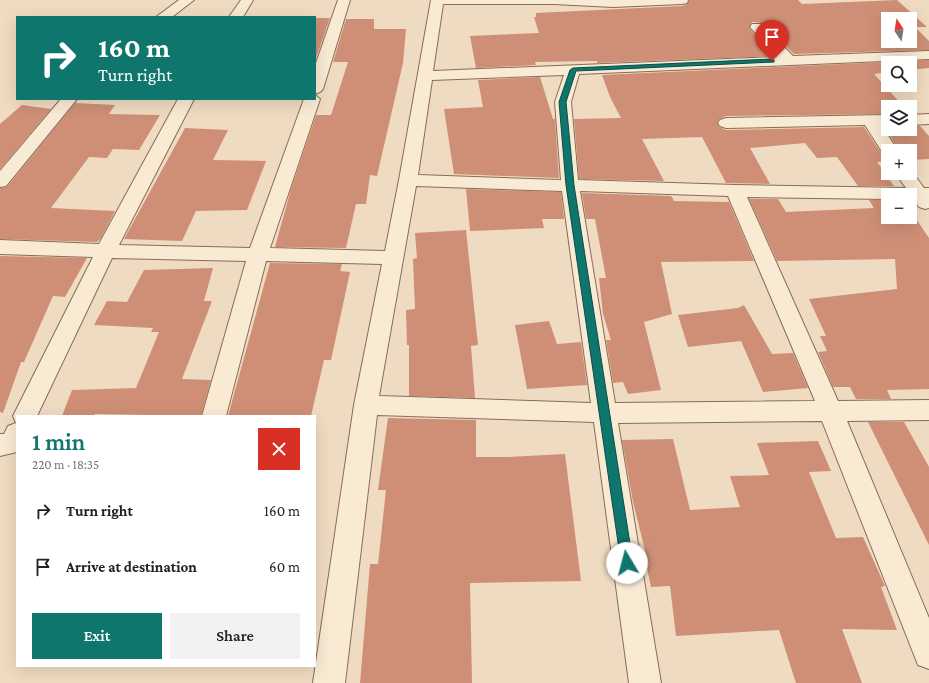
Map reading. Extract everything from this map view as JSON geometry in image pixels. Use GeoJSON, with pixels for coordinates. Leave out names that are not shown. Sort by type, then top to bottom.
{"type":"FeatureCollection","features":[{"type":"Feature","properties":{"kind":"street"},"geometry":{"type":"LineString","coordinates":[[164,16],[188,0]]}},
{"type":"Feature","properties":{"kind":"street"},"geometry":{"type":"LineString","coordinates":[[237,16],[247,0]]}},
{"type":"Feature","properties":{"kind":"street"},"geometry":{"type":"LineString","coordinates":[[316,86],[344,0]]}},
{"type":"Feature","properties":{"kind":"street"},"geometry":{"type":"LineString","coordinates":[[329,683],[366,405],[392,258],[408,180],[426,76],[437,0],[554,0],[613,3],[682,0]]}},
{"type":"Feature","properties":{"kind":"street"},"geometry":{"type":"LineString","coordinates":[[757,28],[788,60]]}},
{"type":"Feature","properties":{"kind":"street"},"geometry":{"type":"LineString","coordinates":[[426,76],[929,55]]}},
{"type":"Feature","properties":{"kind":"street"},"geometry":{"type":"LineString","coordinates":[[573,70],[563,102],[570,185],[645,683]]}},
{"type":"Feature","properties":{"kind":"street"},"geometry":{"type":"LineString","coordinates":[[0,182],[68,100]]}},
{"type":"Feature","properties":{"kind":"street"},"geometry":{"type":"LineString","coordinates":[[25,415],[106,252],[185,100]]}},
{"type":"Feature","properties":{"kind":"street"},"geometry":{"type":"LineString","coordinates":[[214,415],[258,254],[312,100]]}},
{"type":"Feature","properties":{"kind":"street"},"geometry":{"type":"LineString","coordinates":[[726,123],[881,120]]}},
{"type":"Feature","properties":{"kind":"street"},"geometry":{"type":"LineString","coordinates":[[917,120],[929,120]]}},
{"type":"Feature","properties":{"kind":"street"},"geometry":{"type":"LineString","coordinates":[[870,121],[885,144]]}},
{"type":"Feature","properties":{"kind":"street"},"geometry":{"type":"LineString","coordinates":[[408,180],[736,191],[923,194]]}},
{"type":"Feature","properties":{"kind":"street"},"geometry":{"type":"LineString","coordinates":[[910,180],[923,194],[929,209]]}},
{"type":"Feature","properties":{"kind":"street"},"geometry":{"type":"LineString","coordinates":[[736,191],[831,412],[929,654]]}},
{"type":"Feature","properties":{"kind":"street"},"geometry":{"type":"LineString","coordinates":[[0,247],[106,252],[392,258]]}},
{"type":"Feature","properties":{"kind":"street"},"geometry":{"type":"LineString","coordinates":[[366,405],[605,413],[929,410]]}},
{"type":"Feature","properties":{"kind":"street"},"geometry":{"type":"LineString","coordinates":[[0,445],[11,444],[16,435]]}},
{"type":"Feature","properties":{"kind":"building"},"geometry":{"type":"Polygon","coordinates":[[[689,0],[798,0],[802,4],[897,0],[910,12],[881,12],[881,48],[917,48],[917,29],[929,41],[929,50],[794,54],[763,23],[752,22],[749,28],[774,56],[597,63],[597,61],[535,62],[536,65],[476,68],[470,36],[539,33],[534,17],[536,17],[536,13],[682,6],[687,4],[689,0]]]}},
{"type":"Feature","properties":{"kind":"building"},"geometry":{"type":"Polygon","coordinates":[[[316,18],[330,18],[316,58],[316,18]]]}},
{"type":"Feature","properties":{"kind":"building"},"geometry":{"type":"Polygon","coordinates":[[[917,18],[927,27],[917,27],[917,18]]]}},
{"type":"Feature","properties":{"kind":"building"},"geometry":{"type":"Polygon","coordinates":[[[346,19],[374,19],[374,29],[406,29],[403,63],[377,176],[370,175],[366,204],[356,204],[346,248],[275,247],[291,189],[316,115],[331,115],[348,62],[333,62],[346,19]]]}},
{"type":"Feature","properties":{"kind":"building"},"geometry":{"type":"Polygon","coordinates":[[[929,60],[929,68],[917,69],[917,61],[929,60]]]}},
{"type":"Feature","properties":{"kind":"building"},"geometry":{"type":"Polygon","coordinates":[[[881,62],[881,73],[874,74],[881,82],[881,92],[890,92],[898,100],[881,100],[881,114],[726,116],[717,122],[719,127],[726,130],[864,127],[881,153],[881,162],[877,162],[881,168],[881,180],[890,180],[894,186],[858,186],[837,157],[817,158],[805,143],[750,148],[770,184],[726,183],[702,137],[642,139],[664,181],[579,179],[574,119],[621,118],[610,97],[602,75],[881,62]]]}},
{"type":"Feature","properties":{"kind":"building"},"geometry":{"type":"Polygon","coordinates":[[[540,77],[553,119],[555,119],[559,178],[454,174],[444,109],[483,107],[478,80],[540,77]]]}},
{"type":"Feature","properties":{"kind":"building"},"geometry":{"type":"Polygon","coordinates":[[[75,103],[115,105],[109,114],[160,115],[139,150],[113,149],[107,158],[89,157],[51,208],[115,211],[101,238],[97,242],[0,239],[0,188],[7,187],[75,103]]]}},
{"type":"Feature","properties":{"kind":"building"},"geometry":{"type":"Polygon","coordinates":[[[22,105],[51,109],[0,169],[0,124],[22,105]]]}},
{"type":"Feature","properties":{"kind":"building"},"geometry":{"type":"Polygon","coordinates":[[[917,126],[920,126],[929,136],[929,159],[917,160],[917,144],[895,144],[890,136],[917,136],[917,126]]]}},
{"type":"Feature","properties":{"kind":"building"},"geometry":{"type":"Polygon","coordinates":[[[185,128],[228,130],[213,160],[266,161],[247,210],[196,211],[182,241],[124,239],[185,128]]]}},
{"type":"Feature","properties":{"kind":"building"},"geometry":{"type":"Polygon","coordinates":[[[466,189],[561,192],[564,219],[542,219],[544,228],[470,231],[466,189]]]}},
{"type":"Feature","properties":{"kind":"building"},"geometry":{"type":"Polygon","coordinates":[[[582,193],[671,196],[674,201],[729,202],[754,261],[661,262],[672,314],[644,322],[661,390],[628,394],[623,382],[613,383],[606,340],[611,340],[603,314],[599,278],[606,278],[595,219],[586,219],[582,193]]]}},
{"type":"Feature","properties":{"kind":"building"},"geometry":{"type":"Polygon","coordinates":[[[749,199],[778,199],[786,212],[874,208],[869,200],[881,200],[881,224],[917,224],[917,220],[929,238],[929,389],[887,390],[891,399],[856,399],[850,387],[833,387],[818,352],[827,351],[820,336],[826,336],[809,299],[897,289],[895,259],[777,261],[749,199]]]}},
{"type":"Feature","properties":{"kind":"building"},"geometry":{"type":"Polygon","coordinates":[[[466,230],[478,345],[471,346],[475,398],[409,396],[409,345],[407,345],[406,310],[415,309],[413,259],[417,258],[415,233],[466,230]]]}},
{"type":"Feature","properties":{"kind":"building"},"geometry":{"type":"Polygon","coordinates":[[[0,256],[87,258],[65,297],[53,296],[24,362],[21,362],[3,413],[0,412],[0,256]]]}},
{"type":"Feature","properties":{"kind":"building"},"geometry":{"type":"Polygon","coordinates":[[[270,263],[342,264],[340,271],[350,272],[331,360],[324,360],[311,415],[228,415],[270,263]]]}},
{"type":"Feature","properties":{"kind":"building"},"geometry":{"type":"Polygon","coordinates":[[[213,268],[204,301],[212,301],[182,379],[211,380],[201,415],[62,415],[72,390],[136,388],[159,332],[151,332],[153,328],[94,325],[107,301],[127,302],[144,270],[213,268]]]}},
{"type":"Feature","properties":{"kind":"building"},"geometry":{"type":"Polygon","coordinates":[[[744,305],[772,354],[793,353],[808,388],[763,392],[741,341],[688,347],[678,315],[738,308],[744,305]]]}},
{"type":"Feature","properties":{"kind":"building"},"geometry":{"type":"Polygon","coordinates":[[[549,321],[557,344],[581,342],[587,385],[527,389],[515,325],[549,321]]]}},
{"type":"Feature","properties":{"kind":"building"},"geometry":{"type":"Polygon","coordinates":[[[388,418],[476,420],[476,457],[565,454],[581,581],[470,583],[472,683],[360,683],[370,564],[378,564],[386,490],[378,490],[388,418]]]}},
{"type":"Feature","properties":{"kind":"building"},"geometry":{"type":"Polygon","coordinates":[[[868,422],[904,422],[929,467],[929,545],[868,422]]]}},
{"type":"Feature","properties":{"kind":"building"},"geometry":{"type":"Polygon","coordinates":[[[673,439],[690,510],[740,507],[730,476],[769,475],[757,443],[818,441],[831,471],[809,472],[836,538],[863,537],[885,586],[881,587],[897,630],[842,629],[862,683],[796,683],[779,630],[676,636],[670,586],[651,587],[645,558],[647,558],[633,502],[622,440],[673,439]]]}},
{"type":"Feature","properties":{"kind":"route"},"geometry":{"type":"LineString","coordinates":[[627,563],[570,185],[563,102],[573,70],[772,61]]}}]}
